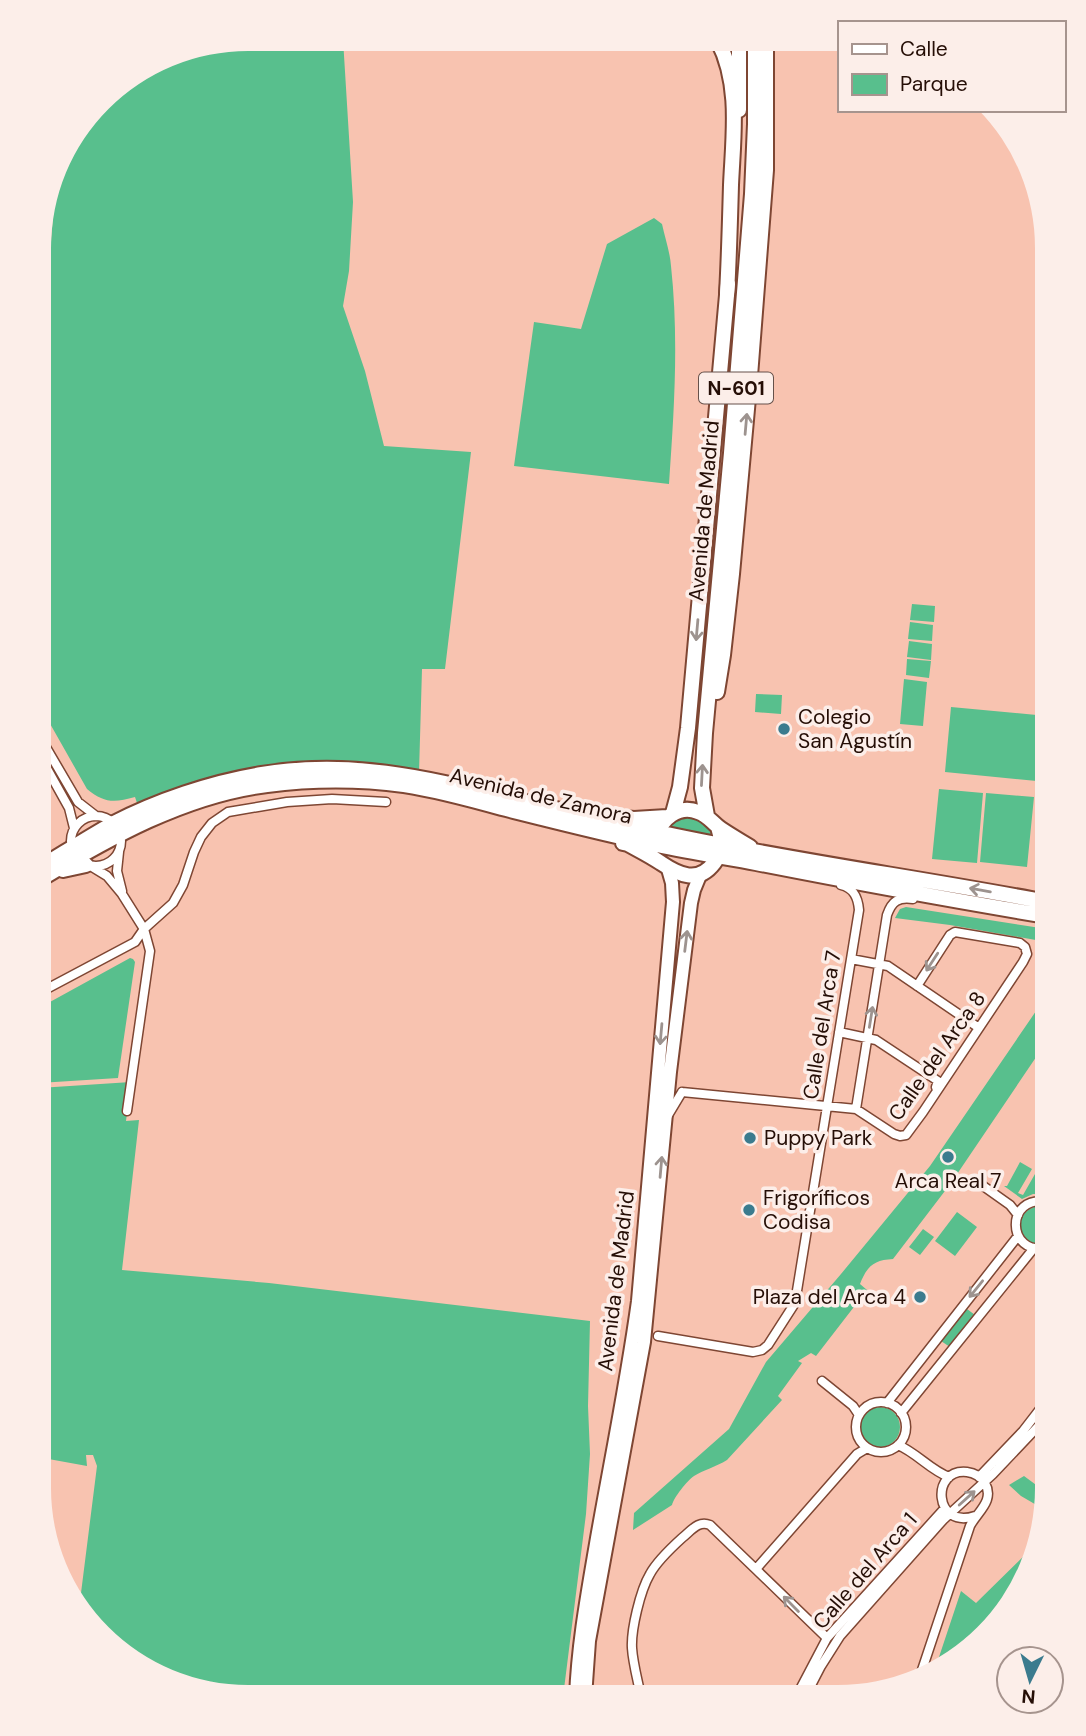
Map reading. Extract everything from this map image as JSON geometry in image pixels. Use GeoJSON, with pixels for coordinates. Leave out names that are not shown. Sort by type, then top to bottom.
{"type":"FeatureCollection","features":[{"type":"Feature","properties":{"kind":"highway"},"geometry":{"type":"LineString","coordinates":[[723,51],[730,73],[734,132],[727,294]]}},
{"type":"Feature","properties":{"kind":"highway","name":"Avenida de Madrid"},"geometry":{"type":"LineString","coordinates":[[670,815],[680,787],[688,728],[737,181],[739,51]]}},
{"type":"Feature","properties":{"kind":"highway","name":"Avenida de Madrid"},"geometry":{"type":"LineString","coordinates":[[720,851],[702,788],[752,194],[755,51]]}},
{"type":"Feature","properties":{"kind":"highway"},"geometry":{"type":"LineString","coordinates":[[705,733],[713,718],[723,655],[750,376],[766,170],[766,51]]}},
{"type":"Feature","properties":{"kind":"highway","name":"Avenida de Zamora"},"geometry":{"type":"LineString","coordinates":[[51,866],[174,798],[220,783],[262,774],[333,769],[416,776],[529,809],[720,851],[806,874],[1035,914]]}},
{"type":"Feature","properties":{"kind":"highway"},"geometry":{"type":"LineString","coordinates":[[529,809],[565,806],[634,819],[695,810],[757,851]]}},
{"type":"Feature","properties":{"kind":"highway"},"geometry":{"type":"LineString","coordinates":[[529,809],[566,830],[628,844],[686,876],[701,873],[712,865],[720,851]]}},
{"type":"Feature","properties":{"kind":"highway"},"geometry":{"type":"LineString","coordinates":[[665,866],[658,856],[656,838],[670,815]]}},
{"type":"Feature","properties":{"kind":"highway"},"geometry":{"type":"LineString","coordinates":[[112,831],[138,819]]}},
{"type":"Feature","properties":{"kind":"highway"},"geometry":{"type":"LineString","coordinates":[[51,866],[78,850]]}},
{"type":"Feature","properties":{"kind":"highway","name":"Avenida de Zamora"},"geometry":{"type":"LineString","coordinates":[[720,851],[757,851],[1035,900]]}},
{"type":"Feature","properties":{"kind":"main road","name":"Avenida de Madrid"},"geometry":{"type":"LineString","coordinates":[[576,1685],[583,1617],[638,1301],[673,902],[672,883],[665,866]]}},
{"type":"Feature","properties":{"kind":"main road","name":"Avenida de Madrid"},"geometry":{"type":"LineString","coordinates":[[586,1685],[589,1641],[644,1342],[670,1072],[691,903],[701,873]]}},
{"type":"Feature","properties":{"kind":"street"},"geometry":{"type":"LineString","coordinates":[[51,756],[78,802],[112,831],[122,894]]}},
{"type":"Feature","properties":{"kind":"street"},"geometry":{"type":"LineString","coordinates":[[51,776],[69,808],[78,850],[107,876],[122,894],[144,929],[150,951],[127,1111]]}},
{"type":"Feature","properties":{"kind":"street"},"geometry":{"type":"LineString","coordinates":[[51,987],[135,942],[144,929],[173,903],[183,885],[201,837],[212,823],[228,812],[287,802],[332,799],[386,802]]}},
{"type":"Feature","properties":{"kind":"street"},"geometry":{"type":"LineString","coordinates":[[78,850],[103,865],[108,863],[113,860],[112,831]]}},
{"type":"Feature","properties":{"kind":"street","name":"Calle del Arca 7"},"geometry":{"type":"LineString","coordinates":[[658,1336],[754,1352],[768,1345],[795,1303],[859,910],[853,891],[846,886],[806,874]]}},
{"type":"Feature","properties":{"kind":"street"},"geometry":{"type":"LineString","coordinates":[[856,1109],[890,906],[904,898],[970,908],[1007,909]]}},
{"type":"Feature","properties":{"kind":"street","name":"Calle del Arca 8"},"geometry":{"type":"LineString","coordinates":[[682,1092],[856,1109],[894,1134],[905,1135],[1023,962],[1027,954],[1025,947],[1020,943],[956,932],[950,935],[917,985]]}},
{"type":"Feature","properties":{"kind":"street"},"geometry":{"type":"LineString","coordinates":[[851,958],[888,966],[979,1028]]}},
{"type":"Feature","properties":{"kind":"street"},"geometry":{"type":"LineString","coordinates":[[839,1032],[876,1040],[938,1081],[933,1096]]}},
{"type":"Feature","properties":{"kind":"street"},"geometry":{"type":"LineString","coordinates":[[665,1120],[682,1092],[670,1072]]}},
{"type":"Feature","properties":{"kind":"street"},"geometry":{"type":"LineString","coordinates":[[979,1183],[1019,1212]]}},
{"type":"Feature","properties":{"kind":"street"},"geometry":{"type":"LineString","coordinates":[[901,1413],[1034,1248],[1018,1236],[1016,1226],[1019,1212],[1035,1201]]}},
{"type":"Feature","properties":{"kind":"street"},"geometry":{"type":"LineString","coordinates":[[887,1403],[1018,1236]]}},
{"type":"Feature","properties":{"kind":"street"},"geometry":{"type":"LineString","coordinates":[[822,1381],[862,1412]]}},
{"type":"Feature","properties":{"kind":"street"},"geometry":{"type":"LineString","coordinates":[[875,1403],[887,1403],[901,1413],[906,1426],[900,1442],[888,1451],[877,1452],[858,1438],[856,1426],[862,1412],[875,1403]]}},
{"type":"Feature","properties":{"kind":"street"},"geometry":{"type":"LineString","coordinates":[[982,1480],[1035,1416]]}},
{"type":"Feature","properties":{"kind":"street"},"geometry":{"type":"LineString","coordinates":[[948,1511],[1035,1431]]}},
{"type":"Feature","properties":{"kind":"street"},"geometry":{"type":"LineString","coordinates":[[900,1442],[947,1480]]}},
{"type":"Feature","properties":{"kind":"street"},"geometry":{"type":"LineString","coordinates":[[756,1569],[864,1445]]}},
{"type":"Feature","properties":{"kind":"street"},"geometry":{"type":"LineString","coordinates":[[923,1666],[971,1520],[987,1503],[988,1493],[982,1480],[974,1473],[963,1471],[947,1480],[941,1496],[948,1511],[955,1516],[971,1520]]}},
{"type":"Feature","properties":{"kind":"street","name":"Calle del Arca 1"},"geometry":{"type":"LineString","coordinates":[[802,1685],[827,1638],[948,1511]]}},
{"type":"Feature","properties":{"kind":"street","name":"Calle del Arca 1"},"geometry":{"type":"LineString","coordinates":[[811,1685],[840,1636],[948,1511]]}},
{"type":"Feature","properties":{"kind":"street"},"geometry":{"type":"LineString","coordinates":[[638,1685],[632,1648],[634,1625],[649,1575],[674,1545],[698,1525],[705,1523],[827,1638]]}},
{"type":"Feature","properties":{"kind":"green space"},"geometry":{"type":"Polygon","coordinates":[[[344,51],[353,202],[349,271],[343,306],[365,371],[384,446],[471,452],[445,669],[422,669],[419,773],[138,806],[135,797],[110,800],[87,789],[51,725],[51,236],[57,197],[77,149],[100,118],[118,100],[149,77],[184,61],[222,52],[344,51]]]}},
{"type":"Feature","properties":{"kind":"green space"},"geometry":{"type":"Polygon","coordinates":[[[654,218],[662,224],[670,256],[675,321],[669,484],[514,466],[534,322],[581,329],[607,244],[654,218]]]}},
{"type":"Feature","properties":{"kind":"green space"},"geometry":{"type":"Polygon","coordinates":[[[912,604],[935,606],[934,622],[910,620],[912,604]]]}},
{"type":"Feature","properties":{"kind":"green space"},"geometry":{"type":"Polygon","coordinates":[[[910,622],[933,625],[932,641],[908,639],[910,622]]]}},
{"type":"Feature","properties":{"kind":"green space"},"geometry":{"type":"Polygon","coordinates":[[[909,641],[932,644],[931,660],[907,657],[909,641]]]}},
{"type":"Feature","properties":{"kind":"green space"},"geometry":{"type":"Polygon","coordinates":[[[907,659],[931,661],[929,678],[906,675],[907,659]]]}},
{"type":"Feature","properties":{"kind":"green space"},"geometry":{"type":"Polygon","coordinates":[[[904,679],[927,682],[923,726],[900,724],[904,679]]]}},
{"type":"Feature","properties":{"kind":"green space"},"geometry":{"type":"Polygon","coordinates":[[[756,694],[782,695],[781,714],[755,712],[756,694]]]}},
{"type":"Feature","properties":{"kind":"green space"},"geometry":{"type":"Polygon","coordinates":[[[951,707],[1035,715],[1035,781],[945,772],[951,707]]]}},
{"type":"Feature","properties":{"kind":"green space"},"geometry":{"type":"Polygon","coordinates":[[[939,789],[983,793],[977,863],[932,859],[939,789]]]}},
{"type":"Feature","properties":{"kind":"green space"},"geometry":{"type":"Polygon","coordinates":[[[986,793],[1034,797],[1027,867],[980,862],[986,793]]]}},
{"type":"Feature","properties":{"kind":"green space"},"geometry":{"type":"Polygon","coordinates":[[[690,816],[705,823],[714,837],[664,830],[677,819],[690,816]]]}},
{"type":"Feature","properties":{"kind":"green space"},"geometry":{"type":"Polygon","coordinates":[[[906,907],[1035,927],[1035,940],[895,918],[900,909],[906,907]]]}},
{"type":"Feature","properties":{"kind":"green space"},"geometry":{"type":"Polygon","coordinates":[[[130,958],[133,959],[135,962],[118,1078],[51,1082],[51,1001],[130,958]]]}},
{"type":"Feature","properties":{"kind":"green space"},"geometry":{"type":"Polygon","coordinates":[[[1035,1013],[1035,1059],[951,1183],[893,1259],[881,1261],[869,1268],[860,1284],[867,1290],[816,1356],[811,1353],[798,1361],[802,1363],[778,1396],[782,1400],[727,1460],[694,1476],[681,1489],[672,1505],[633,1530],[634,1513],[729,1429],[766,1362],[930,1166],[1035,1013]]]}},
{"type":"Feature","properties":{"kind":"green space"},"geometry":{"type":"Polygon","coordinates":[[[131,1082],[126,1121],[139,1120],[122,1270],[269,1283],[590,1321],[590,1454],[586,1514],[565,1685],[222,1684],[197,1679],[149,1659],[108,1628],[81,1593],[97,1466],[93,1455],[86,1455],[87,1466],[51,1459],[51,1087],[131,1082]]]}},
{"type":"Feature","properties":{"kind":"green space"},"geometry":{"type":"Polygon","coordinates":[[[1020,1162],[1032,1169],[1018,1193],[1023,1195],[1035,1174],[1035,1194],[1022,1199],[1004,1186],[1007,1186],[1020,1162]]]}},
{"type":"Feature","properties":{"kind":"green space"},"geometry":{"type":"Polygon","coordinates":[[[1035,1207],[1035,1243],[1029,1241],[1021,1230],[1020,1223],[1028,1210],[1035,1207]]]}},
{"type":"Feature","properties":{"kind":"green space"},"geometry":{"type":"Polygon","coordinates":[[[957,1212],[977,1227],[955,1256],[935,1241],[957,1212]]]}},
{"type":"Feature","properties":{"kind":"green space"},"geometry":{"type":"Polygon","coordinates":[[[923,1229],[934,1237],[920,1255],[909,1247],[923,1229]]]}},
{"type":"Feature","properties":{"kind":"green space"},"geometry":{"type":"Polygon","coordinates":[[[967,1309],[975,1315],[950,1347],[941,1341],[967,1309]]]}},
{"type":"Feature","properties":{"kind":"green space"},"geometry":{"type":"Polygon","coordinates":[[[880,1407],[894,1413],[900,1427],[894,1441],[880,1447],[866,1441],[860,1427],[866,1413],[880,1407]]]}},
{"type":"Feature","properties":{"kind":"green space"},"geometry":{"type":"Polygon","coordinates":[[[1024,1476],[1035,1484],[1035,1504],[1021,1496],[1009,1485],[1024,1476]]]}},
{"type":"Feature","properties":{"kind":"green space"},"geometry":{"type":"Polygon","coordinates":[[[1023,1557],[1002,1598],[986,1618],[968,1636],[939,1658],[961,1591],[976,1603],[1023,1557]]]}},
{"type":"Feature","properties":{"kind":"place","name":"Colegio San Agustín"},"geometry":{"type":"Point","coordinates":[784,729]}},
{"type":"Feature","properties":{"kind":"place","name":"Puppy Park"},"geometry":{"type":"Point","coordinates":[750,1138]}},
{"type":"Feature","properties":{"kind":"place","name":"Arca Real 7"},"geometry":{"type":"Point","coordinates":[948,1157]}},
{"type":"Feature","properties":{"kind":"place","name":"Frigoríficos Codisa"},"geometry":{"type":"Point","coordinates":[749,1210]}},
{"type":"Feature","properties":{"kind":"place","name":"Plaza del Arca 4"},"geometry":{"type":"Point","coordinates":[920,1297]}}]}
